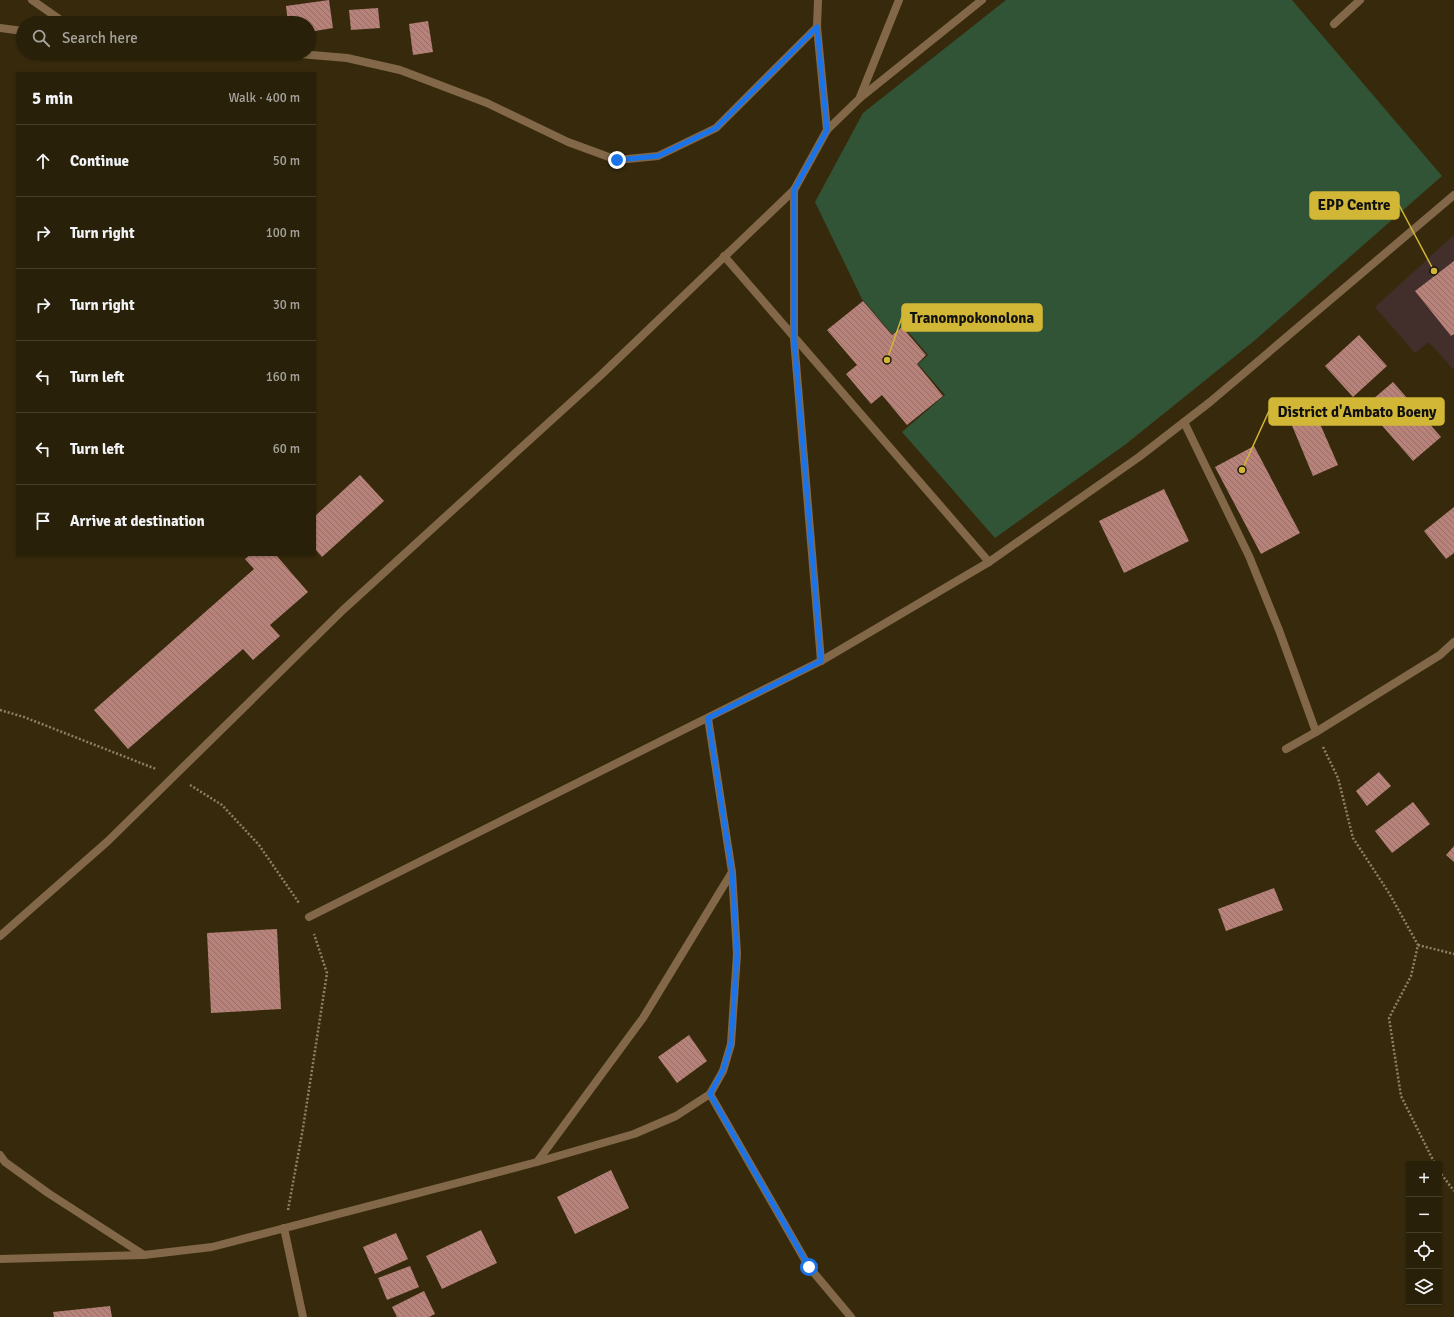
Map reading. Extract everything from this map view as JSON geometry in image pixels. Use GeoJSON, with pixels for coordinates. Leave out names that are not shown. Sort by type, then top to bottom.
{"type":"FeatureCollection","features":[{"type":"Feature","properties":{"kind":"street"},"geometry":{"type":"LineString","coordinates":[[32,0],[55,16]]}},
{"type":"Feature","properties":{"kind":"street"},"geometry":{"type":"LineString","coordinates":[[818,0],[817,27],[827,130]]}},
{"type":"Feature","properties":{"kind":"street"},"geometry":{"type":"LineString","coordinates":[[860,98],[898,0]]}},
{"type":"Feature","properties":{"kind":"street"},"geometry":{"type":"LineString","coordinates":[[0,936],[108,841],[343,610],[601,375],[794,190],[827,130],[860,98],[982,0]]}},
{"type":"Feature","properties":{"kind":"street"},"geometry":{"type":"LineString","coordinates":[[1334,24],[1360,0]]}},
{"type":"Feature","properties":{"kind":"street"},"geometry":{"type":"LineString","coordinates":[[316,55],[347,58],[400,70],[487,103],[568,142],[617,160],[658,156],[716,128],[817,27]]}},
{"type":"Feature","properties":{"kind":"street"},"geometry":{"type":"LineString","coordinates":[[0,28],[16,30]]}},
{"type":"Feature","properties":{"kind":"street"},"geometry":{"type":"LineString","coordinates":[[794,190],[794,339],[821,661]]}},
{"type":"Feature","properties":{"kind":"street"},"geometry":{"type":"LineString","coordinates":[[309,917],[821,661],[989,562],[1139,457],[1210,402],[1454,195]]}},
{"type":"Feature","properties":{"kind":"street"},"geometry":{"type":"LineString","coordinates":[[724,256],[794,339],[989,562]]}},
{"type":"Feature","properties":{"kind":"street"},"geometry":{"type":"LineString","coordinates":[[1184,422],[1249,556],[1279,630],[1316,732]]}},
{"type":"Feature","properties":{"kind":"street"},"geometry":{"type":"LineString","coordinates":[[1286,749],[1440,655],[1454,642]]}},
{"type":"Feature","properties":{"kind":"street"},"geometry":{"type":"LineString","coordinates":[[0,1259],[144,1255],[212,1247],[537,1162],[634,1134],[676,1116],[710,1094],[723,1070],[731,1044],[737,954],[732,872],[708,718]]}},
{"type":"Feature","properties":{"kind":"street"},"geometry":{"type":"LineString","coordinates":[[537,1162],[643,1018],[732,872]]}},
{"type":"Feature","properties":{"kind":"street"},"geometry":{"type":"LineString","coordinates":[[710,1094],[809,1267],[851,1317]]}},
{"type":"Feature","properties":{"kind":"street"},"geometry":{"type":"LineString","coordinates":[[0,1155],[5,1162],[48,1193],[144,1255]]}},
{"type":"Feature","properties":{"kind":"street"},"geometry":{"type":"LineString","coordinates":[[284,1228],[303,1317]]}},
{"type":"Feature","properties":{"kind":"path"},"geometry":{"type":"LineString","coordinates":[[0,710],[24,717],[174,776],[222,805],[259,845],[309,917],[327,973],[303,1128],[284,1228]]}},
{"type":"Feature","properties":{"kind":"path"},"geometry":{"type":"LineString","coordinates":[[1316,732],[1338,778],[1353,838],[1389,893],[1418,945],[1411,976],[1389,1018],[1401,1096],[1434,1161]]}},
{"type":"Feature","properties":{"kind":"path"},"geometry":{"type":"LineString","coordinates":[[1418,945],[1454,954]]}},
{"type":"Feature","properties":{"kind":"path"},"geometry":{"type":"LineString","coordinates":[[1442,1175],[1454,1191]]}},
{"type":"Feature","properties":{"kind":"shaded area"},"geometry":{"type":"Polygon","coordinates":[[[1454,235],[1454,370],[1429,342],[1415,353],[1375,307],[1454,235]]]}},
{"type":"Feature","properties":{"kind":"green space"},"geometry":{"type":"Polygon","coordinates":[[[1006,0],[1292,0],[1442,176],[1254,341],[1126,444],[995,538],[902,432],[945,395],[918,364],[928,355],[903,326],[892,334],[862,299],[815,202],[863,113],[1006,0]]]}},
{"type":"Feature","properties":{"kind":"building"},"geometry":{"type":"Polygon","coordinates":[[[329,0],[333,28],[316,31],[316,16],[287,16],[286,6],[329,0]]]}},
{"type":"Feature","properties":{"kind":"building"},"geometry":{"type":"Polygon","coordinates":[[[378,8],[380,28],[351,30],[349,10],[378,8]]]}},
{"type":"Feature","properties":{"kind":"building"},"geometry":{"type":"Polygon","coordinates":[[[428,21],[433,52],[413,55],[409,24],[428,21]]]}},
{"type":"Feature","properties":{"kind":"building"},"geometry":{"type":"Polygon","coordinates":[[[1454,261],[1454,334],[1451,336],[1415,291],[1454,261]]]}},
{"type":"Feature","properties":{"kind":"building"},"geometry":{"type":"Polygon","coordinates":[[[863,301],[892,335],[902,327],[926,355],[917,364],[943,396],[907,425],[882,395],[871,404],[846,374],[857,365],[827,330],[863,301]]]}},
{"type":"Feature","properties":{"kind":"building"},"geometry":{"type":"Polygon","coordinates":[[[1359,335],[1387,366],[1353,397],[1325,366],[1359,335]]]}},
{"type":"Feature","properties":{"kind":"building"},"geometry":{"type":"Polygon","coordinates":[[[1393,382],[1441,437],[1413,461],[1365,406],[1393,382]]]}},
{"type":"Feature","properties":{"kind":"building"},"geometry":{"type":"Polygon","coordinates":[[[1310,401],[1338,465],[1313,476],[1286,411],[1310,401]]]}},
{"type":"Feature","properties":{"kind":"building"},"geometry":{"type":"Polygon","coordinates":[[[1254,446],[1300,533],[1261,554],[1215,467],[1254,446]]]}},
{"type":"Feature","properties":{"kind":"building"},"geometry":{"type":"Polygon","coordinates":[[[360,475],[384,501],[322,557],[316,550],[316,515],[360,475]]]}},
{"type":"Feature","properties":{"kind":"building"},"geometry":{"type":"Polygon","coordinates":[[[1164,489],[1189,541],[1124,573],[1099,521],[1164,489]]]}},
{"type":"Feature","properties":{"kind":"building"},"geometry":{"type":"Polygon","coordinates":[[[1454,507],[1454,553],[1446,559],[1424,531],[1454,507]]]}},
{"type":"Feature","properties":{"kind":"building"},"geometry":{"type":"Polygon","coordinates":[[[249,556],[277,556],[308,592],[270,625],[280,636],[253,660],[243,649],[128,749],[94,710],[254,569],[245,559],[249,556]]]}},
{"type":"Feature","properties":{"kind":"building"},"geometry":{"type":"Polygon","coordinates":[[[1379,772],[1391,786],[1367,806],[1356,791],[1379,772]]]}},
{"type":"Feature","properties":{"kind":"building"},"geometry":{"type":"Polygon","coordinates":[[[1413,802],[1430,824],[1392,853],[1375,831],[1413,802]]]}},
{"type":"Feature","properties":{"kind":"building"},"geometry":{"type":"Polygon","coordinates":[[[1454,846],[1454,862],[1446,855],[1454,846]]]}},
{"type":"Feature","properties":{"kind":"building"},"geometry":{"type":"Polygon","coordinates":[[[1274,888],[1283,910],[1226,931],[1218,909],[1274,888]]]}},
{"type":"Feature","properties":{"kind":"building"},"geometry":{"type":"Polygon","coordinates":[[[277,929],[281,1009],[211,1013],[207,933],[277,929]]]}},
{"type":"Feature","properties":{"kind":"building"},"geometry":{"type":"Polygon","coordinates":[[[689,1035],[707,1061],[677,1083],[658,1057],[689,1035]]]}},
{"type":"Feature","properties":{"kind":"building"},"geometry":{"type":"Polygon","coordinates":[[[611,1170],[629,1208],[575,1234],[557,1197],[611,1170]]]}},
{"type":"Feature","properties":{"kind":"building"},"geometry":{"type":"Polygon","coordinates":[[[481,1230],[497,1263],[442,1289],[426,1256],[481,1230]]]}},
{"type":"Feature","properties":{"kind":"building"},"geometry":{"type":"Polygon","coordinates":[[[396,1233],[408,1259],[375,1274],[363,1247],[396,1233]]]}},
{"type":"Feature","properties":{"kind":"building"},"geometry":{"type":"Polygon","coordinates":[[[410,1266],[419,1287],[387,1300],[378,1278],[410,1266]]]}},
{"type":"Feature","properties":{"kind":"building"},"geometry":{"type":"Polygon","coordinates":[[[424,1291],[435,1314],[429,1317],[397,1317],[392,1307],[424,1291]]]}},
{"type":"Feature","properties":{"kind":"building"},"geometry":{"type":"Polygon","coordinates":[[[110,1306],[112,1317],[54,1317],[53,1312],[110,1306]]]}},
{"type":"Feature","properties":{"kind":"place","name":"EPP Centre"},"geometry":{"type":"Point","coordinates":[1434,271]}},
{"type":"Feature","properties":{"kind":"place","name":"Tranompokonolona"},"geometry":{"type":"Point","coordinates":[887,360]}},
{"type":"Feature","properties":{"kind":"place","name":"District d'Ambato Boeny"},"geometry":{"type":"Point","coordinates":[1242,470]}},
{"type":"Feature","properties":{"kind":"route"},"geometry":{"type":"LineString","coordinates":[[617,160],[658,156],[716,128],[817,27],[827,130],[794,190],[794,339],[821,661],[708,718],[732,872],[737,954],[731,1044],[723,1070],[710,1094],[809,1267]]}}]}
